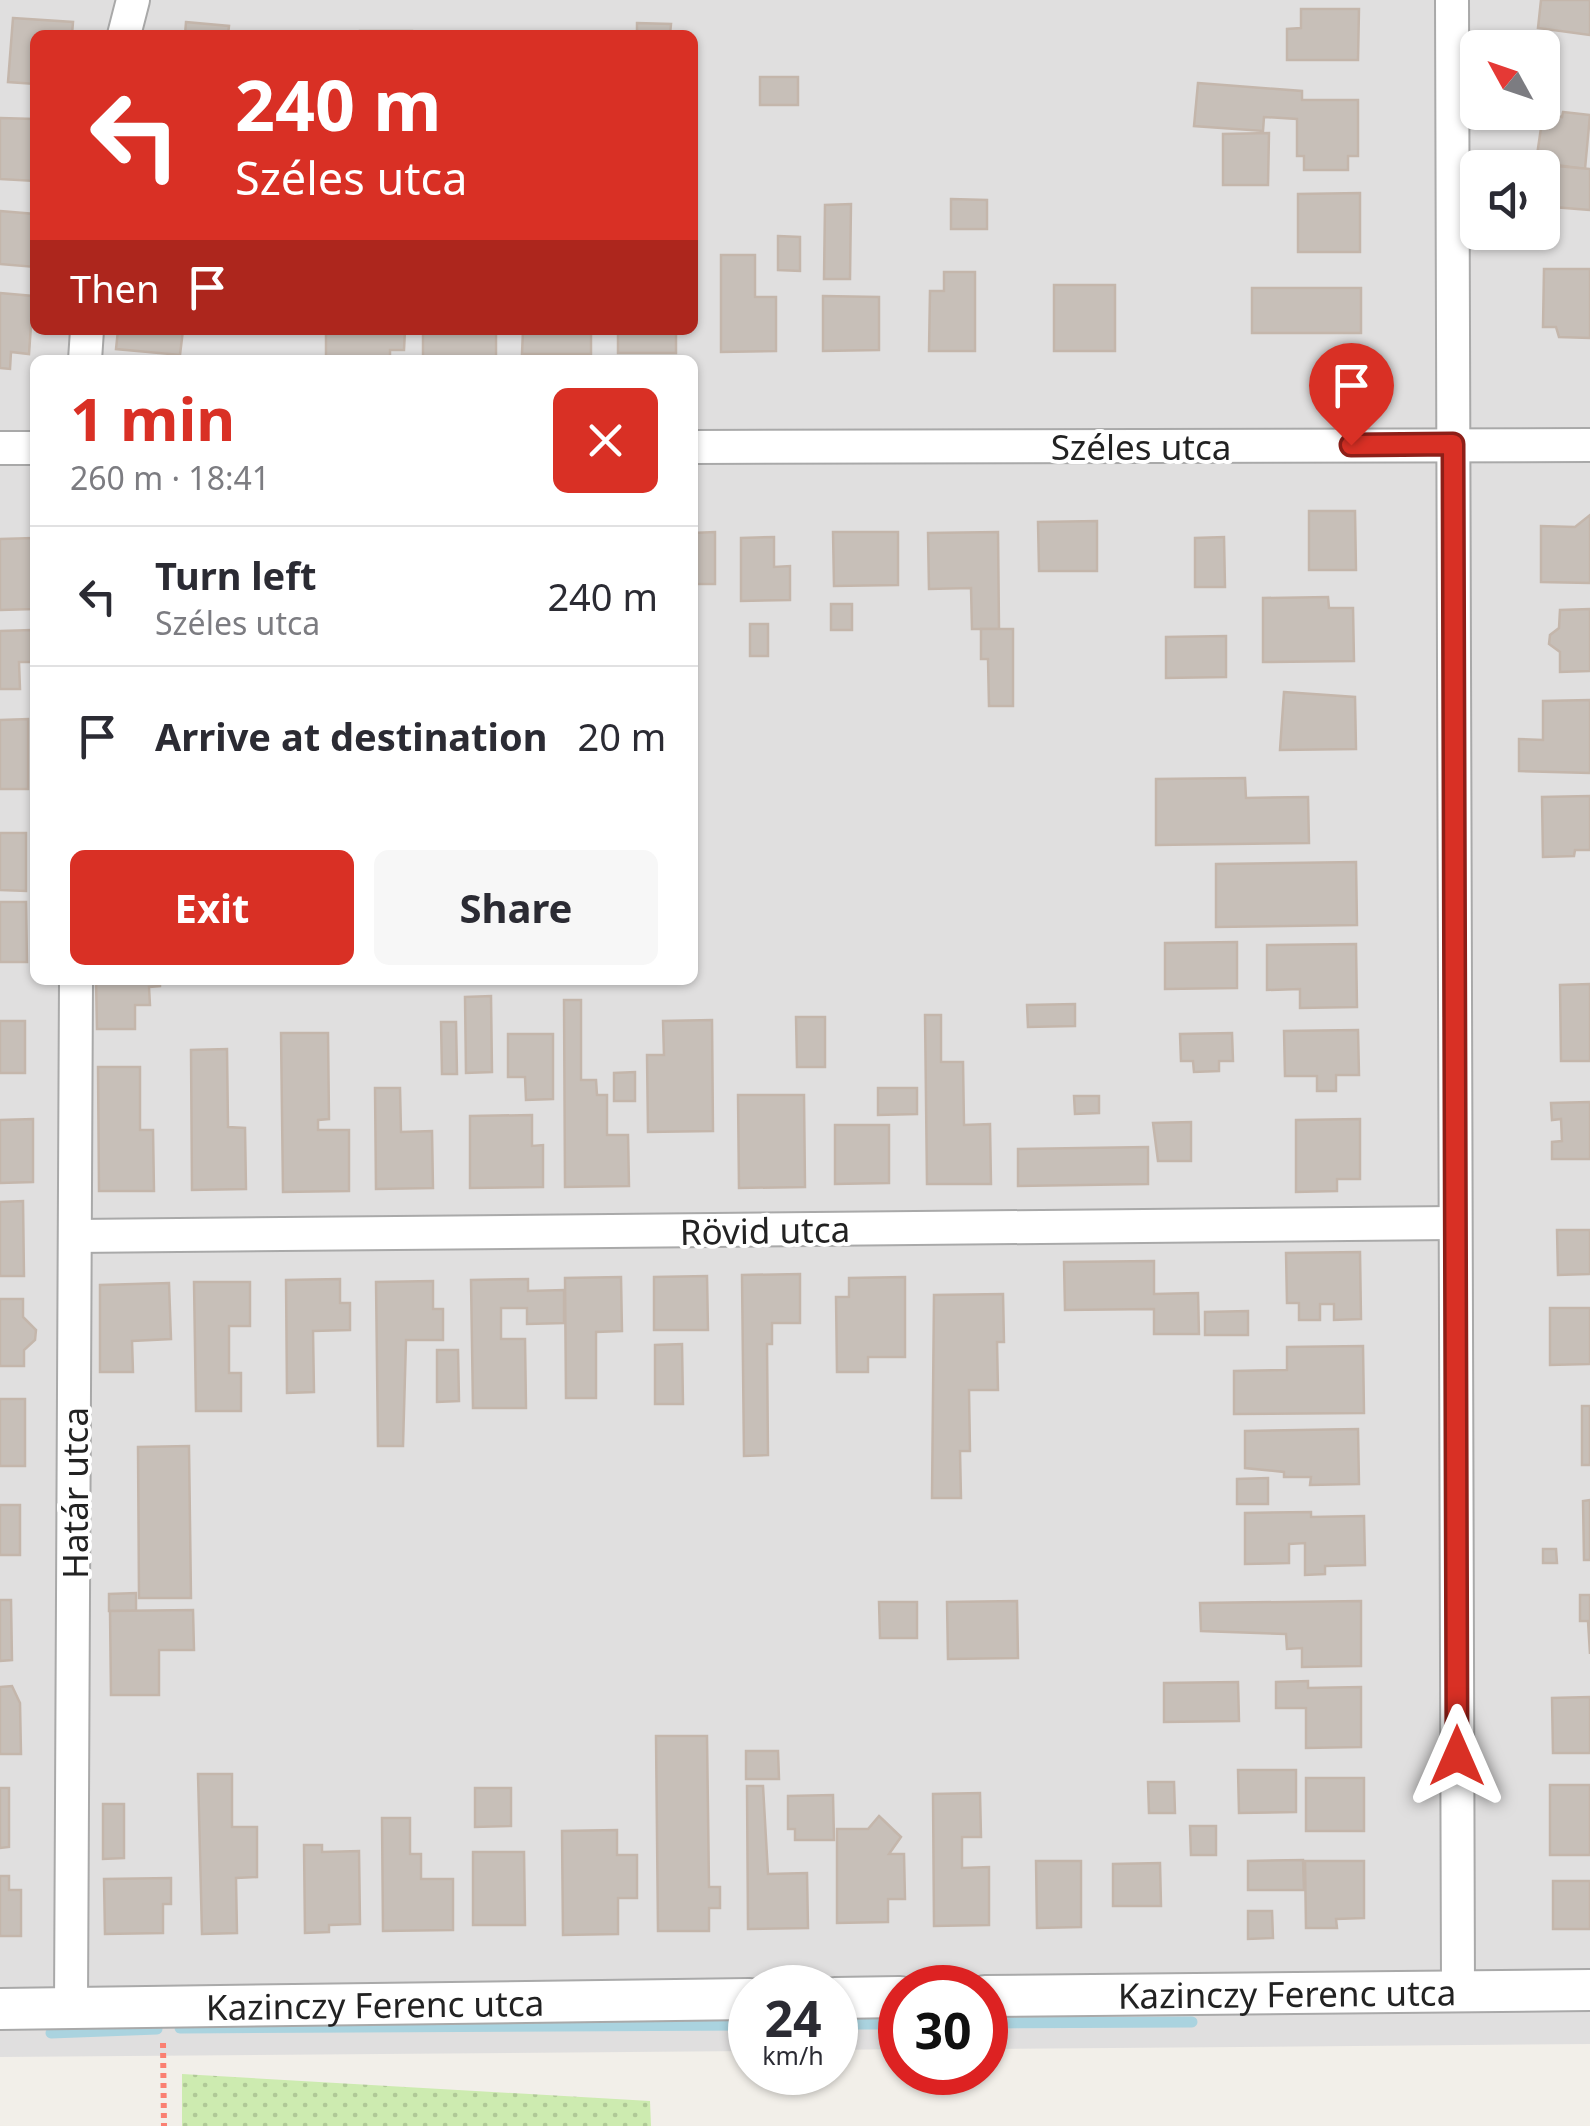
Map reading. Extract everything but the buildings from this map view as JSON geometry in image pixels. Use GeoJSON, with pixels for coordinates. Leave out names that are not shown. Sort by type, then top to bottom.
{"type":"FeatureCollection","features":[{"type":"Feature","properties":{"kind":"street"},"geometry":{"type":"LineString","coordinates":[[125,30],[132,0]]}},
{"type":"Feature","properties":{"kind":"street"},"geometry":{"type":"LineString","coordinates":[[1452,0],[1458,1990]]}},
{"type":"Feature","properties":{"kind":"street","name":"Széles utca"},"geometry":{"type":"LineString","coordinates":[[698,447],[1590,445]]}},
{"type":"Feature","properties":{"kind":"street"},"geometry":{"type":"LineString","coordinates":[[0,448],[30,448]]}},
{"type":"Feature","properties":{"kind":"street","name":"Határ utca"},"geometry":{"type":"LineString","coordinates":[[70,2006],[76,985]]}},
{"type":"Feature","properties":{"kind":"street","name":"Rövid utca"},"geometry":{"type":"LineString","coordinates":[[76,1236],[1454,1223]]}},
{"type":"Feature","properties":{"kind":"street","name":"Kazinczy Ferenc utca"},"geometry":{"type":"LineString","coordinates":[[1008,1996],[1590,1990]]}},
{"type":"Feature","properties":{"kind":"street","name":"Kazinczy Ferenc utca"},"geometry":{"type":"LineString","coordinates":[[0,2008],[728,1999]]}},
{"type":"Feature","properties":{"kind":"path"},"geometry":{"type":"LineString","coordinates":[[164,2007],[164,2126]]}},
{"type":"Feature","properties":{"kind":"shaded area"},"geometry":{"type":"Polygon","coordinates":[[[0,0],[1590,0],[1590,2044],[1008,2049],[1008,1965],[878,1965],[878,2049],[858,2050],[858,1965],[728,1965],[728,2051],[0,2057],[0,0]]]}},
{"type":"Feature","properties":{"kind":"green space"},"geometry":{"type":"Polygon","coordinates":[[[182,2074],[650,2101],[651,2126],[182,2126],[182,2074]]]}},
{"type":"Feature","properties":{"kind":"waterway"},"geometry":{"type":"LineString","coordinates":[[1008,2023],[1192,2022]]}},
{"type":"Feature","properties":{"kind":"waterway"},"geometry":{"type":"LineString","coordinates":[[858,2024],[878,2024]]}},
{"type":"Feature","properties":{"kind":"waterway"},"geometry":{"type":"LineString","coordinates":[[180,2028],[728,2025]]}},
{"type":"Feature","properties":{"kind":"waterway"},"geometry":{"type":"LineString","coordinates":[[51,2033],[157,2029]]}},
{"type":"Feature","properties":{"kind":"route"},"geometry":{"type":"LineString","coordinates":[[1351,445],[1453,444],[1457,1756]]}}]}
